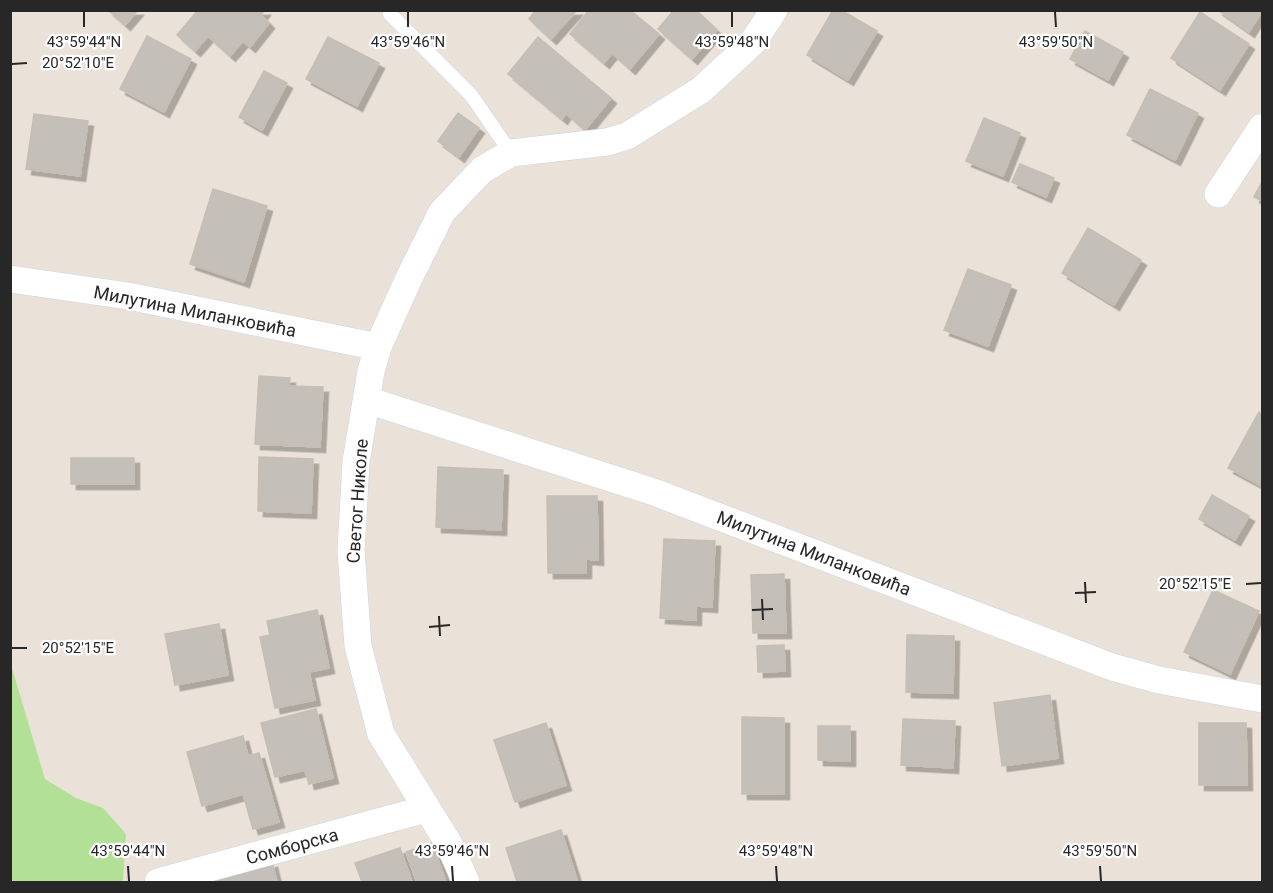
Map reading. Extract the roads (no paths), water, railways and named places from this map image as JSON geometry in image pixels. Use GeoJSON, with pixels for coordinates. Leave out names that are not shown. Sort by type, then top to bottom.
{"type":"FeatureCollection","features":[{"type":"Feature","properties":{"kind":"street"},"geometry":{"type":"LineString","coordinates":[[510,153],[607,142],[627,136],[701,90],[753,42],[774,10]]}},
{"type":"Feature","properties":{"kind":"street"},"geometry":{"type":"LineString","coordinates":[[1218,194],[1263,127]]}},
{"type":"Feature","properties":{"kind":"street","name":"Светог Николе"},"geometry":{"type":"LineString","coordinates":[[466,882],[449,844],[381,734],[358,646],[351,551],[356,462],[371,371],[378,347],[409,278],[442,212],[482,170],[510,153]]}},
{"type":"Feature","properties":{"kind":"street","name":"Милутина Миланковића"},"geometry":{"type":"LineString","coordinates":[[10,279],[128,296],[378,347]]}},
{"type":"Feature","properties":{"kind":"street","name":"Милутина Миланковића"},"geometry":{"type":"LineString","coordinates":[[367,400],[654,492],[1112,667],[1159,680],[1263,699]]}},
{"type":"Feature","properties":{"kind":"street","name":"Сомборска"},"geometry":{"type":"LineString","coordinates":[[158,882],[426,809]]}},
{"type":"Feature","properties":{"kind":"lane"},"geometry":{"type":"LineString","coordinates":[[390,14],[471,95],[510,153]]}}]}
